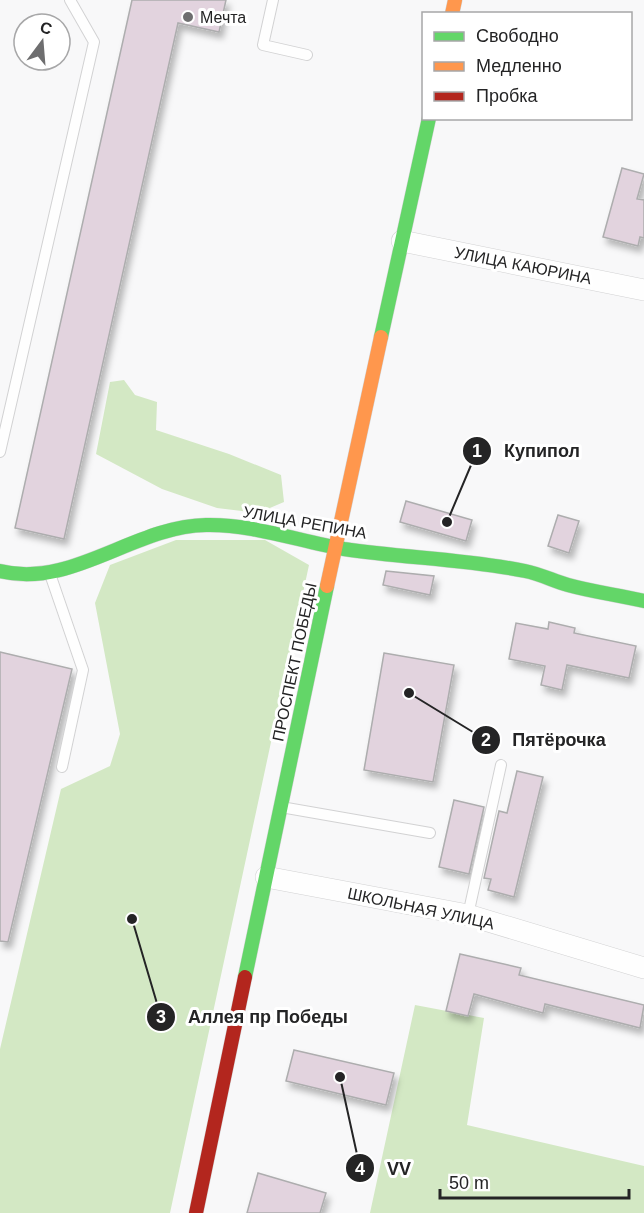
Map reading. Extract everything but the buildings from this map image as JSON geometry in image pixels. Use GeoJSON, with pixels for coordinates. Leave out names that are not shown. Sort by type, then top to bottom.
{"type":"FeatureCollection","features":[{"type":"Feature","properties":{"kind":"street","name":"ПРОСПЕКТ ПОБЕДЫ"},"geometry":{"type":"LineString","coordinates":[[196,1213],[334,547],[429,120]]}},
{"type":"Feature","properties":{"kind":"street","name":"УЛИЦА КАЮРИНА"},"geometry":{"type":"LineString","coordinates":[[402,241],[644,290]]}},
{"type":"Feature","properties":{"kind":"street","name":"УЛИЦА РЕПИНА"},"geometry":{"type":"LineString","coordinates":[[2,576],[34,574],[91,561],[130,543],[183,527],[224,525],[265,529],[334,547],[524,570],[571,586],[644,601]]}},
{"type":"Feature","properties":{"kind":"street","name":"ШКОЛЬНАЯ УЛИЦА"},"geometry":{"type":"LineString","coordinates":[[266,877],[468,915],[644,968]]}},
{"type":"Feature","properties":{"kind":"lane"},"geometry":{"type":"LineString","coordinates":[[0,452],[94,42],[70,0]]}},
{"type":"Feature","properties":{"kind":"lane"},"geometry":{"type":"LineString","coordinates":[[273,0],[263,45],[307,55]]}},
{"type":"Feature","properties":{"kind":"lane"},"geometry":{"type":"LineString","coordinates":[[49,571],[83,670],[62,767]]}},
{"type":"Feature","properties":{"kind":"lane"},"geometry":{"type":"LineString","coordinates":[[468,915],[501,765]]}},
{"type":"Feature","properties":{"kind":"lane"},"geometry":{"type":"LineString","coordinates":[[280,807],[430,834]]}},
{"type":"Feature","properties":{"kind":"green space"},"geometry":{"type":"Polygon","coordinates":[[[124,380],[135,395],[157,402],[156,430],[229,454],[281,475],[284,502],[258,513],[217,508],[162,489],[96,454],[110,382],[124,380]]]}},
{"type":"Feature","properties":{"kind":"green space"},"geometry":{"type":"Polygon","coordinates":[[[176,540],[265,540],[309,565],[170,1213],[0,1213],[0,1049],[61,789],[110,766],[120,734],[95,603],[110,565],[176,540]]]}},
{"type":"Feature","properties":{"kind":"green space"},"geometry":{"type":"Polygon","coordinates":[[[415,1005],[484,1018],[467,1125],[644,1166],[644,1213],[370,1213],[415,1005]]]}},
{"type":"Feature","properties":{"kind":"traffic: fast"},"geometry":{"type":"LineString","coordinates":[[381,337],[429,120]]}},
{"type":"Feature","properties":{"kind":"traffic: fast"},"geometry":{"type":"LineString","coordinates":[[0,571],[27,574],[52,572],[78,565],[154,535],[179,528],[224,525],[344,549],[458,561],[531,572],[577,587],[644,601]]}},
{"type":"Feature","properties":{"kind":"traffic: fast"},"geometry":{"type":"LineString","coordinates":[[245,977],[327,586]]}},
{"type":"Feature","properties":{"kind":"traffic: slow"},"geometry":{"type":"LineString","coordinates":[[452,12],[455,0]]}},
{"type":"Feature","properties":{"kind":"traffic: slow"},"geometry":{"type":"LineString","coordinates":[[327,586],[381,337]]}},
{"type":"Feature","properties":{"kind":"traffic: jam"},"geometry":{"type":"LineString","coordinates":[[196,1213],[245,977]]}},
{"type":"Feature","properties":{"kind":"place","name":"Мечта"},"geometry":{"type":"Point","coordinates":[188,17]}},
{"type":"Feature","properties":{"kind":"place","name":"Купипол"},"geometry":{"type":"Point","coordinates":[447,522]}},
{"type":"Feature","properties":{"kind":"place","name":"Пятёрочка"},"geometry":{"type":"Point","coordinates":[409,693]}},
{"type":"Feature","properties":{"kind":"place","name":"Аллея пр Победы"},"geometry":{"type":"Point","coordinates":[132,919]}},
{"type":"Feature","properties":{"kind":"place","name":"VV"},"geometry":{"type":"Point","coordinates":[340,1077]}}]}
